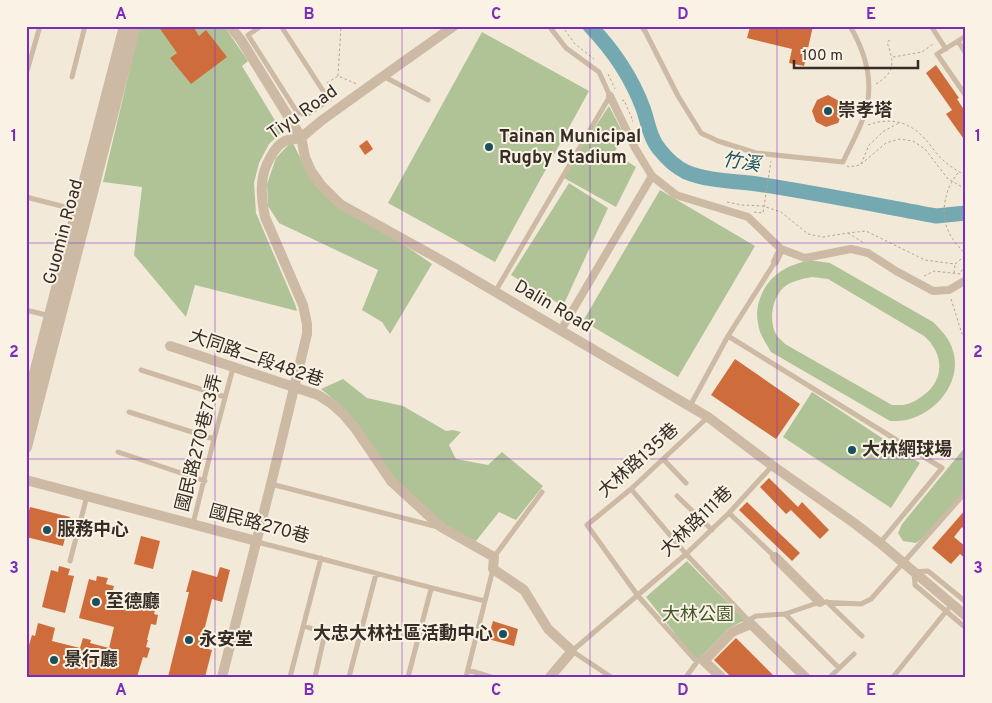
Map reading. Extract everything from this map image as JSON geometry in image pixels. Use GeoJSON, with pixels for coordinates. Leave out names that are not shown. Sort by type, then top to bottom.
{"type":"FeatureCollection","features":[{"type":"Feature","properties":{"kind":"street","name":"Guomin Road"},"geometry":{"type":"LineString","coordinates":[[83,211],[125,26]]}},
{"type":"Feature","properties":{"kind":"street","name":"Guomin Road"},"geometry":{"type":"LineString","coordinates":[[26,408],[54,317],[135,26]]}},
{"type":"Feature","properties":{"kind":"street","name":"Dalin Road"},"geometry":{"type":"LineString","coordinates":[[230,26],[245,37],[301,137],[305,157],[311,171],[321,185],[340,204],[441,260],[708,417],[880,543],[914,572],[949,607],[966,616]]}},
{"type":"Feature","properties":{"kind":"street","name":"Tiyu Road"},"geometry":{"type":"LineString","coordinates":[[222,677],[307,334],[305,314],[300,296],[270,230],[262,204],[262,178],[269,159],[285,141],[301,137],[454,26]]}},
{"type":"Feature","properties":{"kind":"street"},"geometry":{"type":"LineString","coordinates":[[613,95],[635,148],[652,176],[676,195],[748,217],[781,249],[805,258],[851,249],[868,253],[933,291],[949,290],[966,280]]}},
{"type":"Feature","properties":{"kind":"street"},"geometry":{"type":"LineString","coordinates":[[561,330],[652,176]]}},
{"type":"Feature","properties":{"kind":"street"},"geometry":{"type":"LineString","coordinates":[[775,262],[781,249]]}},
{"type":"Feature","properties":{"kind":"street","name":"Guomin Road"},"geometry":{"type":"LineString","coordinates":[[26,447],[54,317]]}},
{"type":"Feature","properties":{"kind":"street","name":"大同路二段482巷"},"geometry":{"type":"LineString","coordinates":[[170,346],[318,395],[343,414],[392,481],[441,527],[494,557]]}},
{"type":"Feature","properties":{"kind":"street","name":"國民路270巷"},"geometry":{"type":"LineString","coordinates":[[26,480],[256,541]]}},
{"type":"Feature","properties":{"kind":"street"},"geometry":{"type":"LineString","coordinates":[[774,556],[823,602]]}},
{"type":"Feature","properties":{"kind":"street"},"geometry":{"type":"LineString","coordinates":[[494,557],[493,569],[524,590],[548,629],[572,651],[550,677]]}},
{"type":"Feature","properties":{"kind":"street"},"geometry":{"type":"LineString","coordinates":[[721,677],[700,662],[732,632],[750,622],[804,677]]}},
{"type":"Feature","properties":{"kind":"lane"},"geometry":{"type":"LineString","coordinates":[[27,71],[40,26]]}},
{"type":"Feature","properties":{"kind":"lane"},"geometry":{"type":"LineString","coordinates":[[72,77],[85,26]]}},
{"type":"Feature","properties":{"kind":"lane"},"geometry":{"type":"LineString","coordinates":[[261,26],[245,37],[297,112],[307,115],[330,100],[281,26]]}},
{"type":"Feature","properties":{"kind":"lane"},"geometry":{"type":"LineString","coordinates":[[495,292],[613,95],[599,72],[566,48],[549,26]]}},
{"type":"Feature","properties":{"kind":"lane"},"geometry":{"type":"LineString","coordinates":[[641,26],[645,30],[678,96],[701,133],[718,141],[756,153],[843,162],[867,106],[869,86],[867,65],[856,36],[850,26]]}},
{"type":"Feature","properties":{"kind":"lane"},"geometry":{"type":"LineString","coordinates":[[932,26],[946,49]]}},
{"type":"Feature","properties":{"kind":"lane"},"geometry":{"type":"LineString","coordinates":[[966,36],[938,54],[966,96]]}},
{"type":"Feature","properties":{"kind":"lane"},"geometry":{"type":"LineString","coordinates":[[958,41],[966,54]]}},
{"type":"Feature","properties":{"kind":"lane"},"geometry":{"type":"LineString","coordinates":[[383,76],[428,100]]}},
{"type":"Feature","properties":{"kind":"lane"},"geometry":{"type":"LineString","coordinates":[[26,197],[83,211]]}},
{"type":"Feature","properties":{"kind":"lane"},"geometry":{"type":"LineString","coordinates":[[690,406],[728,336],[775,262]]}},
{"type":"Feature","properties":{"kind":"lane"},"geometry":{"type":"LineString","coordinates":[[26,310],[54,317]]}},
{"type":"Feature","properties":{"kind":"lane"},"geometry":{"type":"LineString","coordinates":[[728,336],[942,468],[880,543]]}},
{"type":"Feature","properties":{"kind":"lane","name":"國民路270巷73弄"},"geometry":{"type":"LineString","coordinates":[[193,525],[233,368]]}},
{"type":"Feature","properties":{"kind":"lane"},"geometry":{"type":"LineString","coordinates":[[141,370],[225,397]]}},
{"type":"Feature","properties":{"kind":"lane"},"geometry":{"type":"LineString","coordinates":[[129,412],[214,439]]}},
{"type":"Feature","properties":{"kind":"lane","name":"大林路135巷"},"geometry":{"type":"LineString","coordinates":[[638,596],[587,525],[631,489],[708,417]]}},
{"type":"Feature","properties":{"kind":"lane"},"geometry":{"type":"LineString","coordinates":[[118,452],[204,481]]}},
{"type":"Feature","properties":{"kind":"lane"},"geometry":{"type":"LineString","coordinates":[[663,459],[686,483]]}},
{"type":"Feature","properties":{"kind":"lane","name":"大林路111巷"},"geometry":{"type":"LineString","coordinates":[[572,651],[686,554],[712,530],[773,466]]}},
{"type":"Feature","properties":{"kind":"lane"},"geometry":{"type":"LineString","coordinates":[[271,484],[441,527]]}},
{"type":"Feature","properties":{"kind":"lane"},"geometry":{"type":"LineString","coordinates":[[631,489],[686,554],[750,622],[756,616],[784,614],[823,602],[861,604],[870,599],[966,492]]}},
{"type":"Feature","properties":{"kind":"lane"},"geometry":{"type":"LineString","coordinates":[[494,557],[542,492]]}},
{"type":"Feature","properties":{"kind":"lane"},"geometry":{"type":"LineString","coordinates":[[70,561],[87,496]]}},
{"type":"Feature","properties":{"kind":"lane"},"geometry":{"type":"LineString","coordinates":[[677,496],[712,530]]}},
{"type":"Feature","properties":{"kind":"lane"},"geometry":{"type":"LineString","coordinates":[[729,512],[774,556]]}},
{"type":"Feature","properties":{"kind":"lane","name":"國民路270巷"},"geometry":{"type":"LineString","coordinates":[[256,541],[376,574],[485,600]]}},
{"type":"Feature","properties":{"kind":"lane"},"geometry":{"type":"LineString","coordinates":[[290,677],[321,558]]}},
{"type":"Feature","properties":{"kind":"lane"},"geometry":{"type":"LineString","coordinates":[[466,677],[493,569]]}},
{"type":"Feature","properties":{"kind":"lane","name":"Dalin Road"},"geometry":{"type":"LineString","coordinates":[[914,572],[928,571],[966,602]]}},
{"type":"Feature","properties":{"kind":"lane"},"geometry":{"type":"LineString","coordinates":[[349,677],[376,574]]}},
{"type":"Feature","properties":{"kind":"lane"},"geometry":{"type":"LineString","coordinates":[[408,677],[431,588]]}},
{"type":"Feature","properties":{"kind":"lane"},"geometry":{"type":"LineString","coordinates":[[638,596],[700,662],[686,677]]}},
{"type":"Feature","properties":{"kind":"lane"},"geometry":{"type":"LineString","coordinates":[[823,602],[862,636]]}},
{"type":"Feature","properties":{"kind":"lane"},"geometry":{"type":"LineString","coordinates":[[893,677],[949,607]]}},
{"type":"Feature","properties":{"kind":"lane","name":"Dalin Road"},"geometry":{"type":"LineString","coordinates":[[949,607],[966,628]]}},
{"type":"Feature","properties":{"kind":"lane"},"geometry":{"type":"LineString","coordinates":[[784,614],[838,668]]}},
{"type":"Feature","properties":{"kind":"lane"},"geometry":{"type":"LineString","coordinates":[[304,626],[326,633],[314,677]]}},
{"type":"Feature","properties":{"kind":"lane"},"geometry":{"type":"LineString","coordinates":[[572,651],[611,677]]}},
{"type":"Feature","properties":{"kind":"lane"},"geometry":{"type":"LineString","coordinates":[[830,677],[854,654]]}},
{"type":"Feature","properties":{"kind":"lane"},"geometry":{"type":"LineString","coordinates":[[468,670],[491,677]]}},
{"type":"Feature","properties":{"kind":"path"},"geometry":{"type":"LineString","coordinates":[[338,76],[341,26]]}},
{"type":"Feature","properties":{"kind":"path"},"geometry":{"type":"LineString","coordinates":[[562,26],[575,44],[596,61]]}},
{"type":"Feature","properties":{"kind":"path"},"geometry":{"type":"LineString","coordinates":[[869,86],[875,85],[886,78],[891,69],[892,58],[887,42],[892,39]]}},
{"type":"Feature","properties":{"kind":"path"},"geometry":{"type":"LineString","coordinates":[[892,58],[922,52],[940,39]]}},
{"type":"Feature","properties":{"kind":"path"},"geometry":{"type":"LineString","coordinates":[[607,73],[611,79],[613,95]]}},
{"type":"Feature","properties":{"kind":"path"},"geometry":{"type":"LineString","coordinates":[[338,76],[358,84]]}},
{"type":"Feature","properties":{"kind":"path"},"geometry":{"type":"LineString","coordinates":[[322,86],[338,76]]}},
{"type":"Feature","properties":{"kind":"path"},"geometry":{"type":"LineString","coordinates":[[620,102],[624,100],[633,121],[630,122]]}},
{"type":"Feature","properties":{"kind":"path"},"geometry":{"type":"LineString","coordinates":[[859,128],[878,121],[890,120],[908,125],[924,137],[943,161],[966,176]]}},
{"type":"Feature","properties":{"kind":"path"},"geometry":{"type":"LineString","coordinates":[[860,165],[869,146],[884,131],[900,122]]}},
{"type":"Feature","properties":{"kind":"path"},"geometry":{"type":"LineString","coordinates":[[843,162],[849,167],[860,165],[886,143],[899,139],[914,141],[925,149],[948,179],[965,188]]}},
{"type":"Feature","properties":{"kind":"path"},"geometry":{"type":"LineString","coordinates":[[925,149],[930,145]]}},
{"type":"Feature","properties":{"kind":"path"},"geometry":{"type":"LineString","coordinates":[[748,217],[754,212],[763,213],[771,161]]}},
{"type":"Feature","properties":{"kind":"path"},"geometry":{"type":"LineString","coordinates":[[724,201],[742,206],[763,206],[780,212],[808,234],[823,238],[866,231],[925,260],[955,264],[962,260],[966,254],[955,244],[946,228],[943,210],[948,188],[959,172]]}},
{"type":"Feature","properties":{"kind":"path"},"geometry":{"type":"LineString","coordinates":[[848,233],[870,247]]}},
{"type":"Feature","properties":{"kind":"path"},"geometry":{"type":"LineString","coordinates":[[921,277],[934,271],[960,274],[966,263]]}},
{"type":"Feature","properties":{"kind":"path"},"geometry":{"type":"LineString","coordinates":[[954,274],[955,264]]}},
{"type":"Feature","properties":{"kind":"path"},"geometry":{"type":"LineString","coordinates":[[949,290],[962,334],[966,337]]}},
{"type":"Feature","properties":{"kind":"green space"},"geometry":{"type":"Polygon","coordinates":[[[140,26],[224,26],[248,61],[242,66],[282,132],[269,144],[259,163],[254,183],[256,213],[297,311],[195,285],[186,317],[134,255],[142,187],[103,182],[140,26]]]}},
{"type":"Feature","properties":{"kind":"green space","name":"Tainan Municipal Rugby Stadium"},"geometry":{"type":"Polygon","coordinates":[[[482,32],[589,91],[495,262],[388,203],[482,32]]]}},
{"type":"Feature","properties":{"kind":"green space"},"geometry":{"type":"Polygon","coordinates":[[[609,106],[624,135],[614,153],[636,167],[616,207],[564,178],[609,106]]]}},
{"type":"Feature","properties":{"kind":"green space"},"geometry":{"type":"Polygon","coordinates":[[[292,141],[308,174],[378,227],[432,264],[390,334],[382,322],[362,310],[378,270],[279,223],[268,206],[267,184],[276,158],[292,141]]]}},
{"type":"Feature","properties":{"kind":"green space"},"geometry":{"type":"Polygon","coordinates":[[[569,183],[608,208],[563,306],[511,275],[569,183]]]}},
{"type":"Feature","properties":{"kind":"green space"},"geometry":{"type":"Polygon","coordinates":[[[660,190],[755,246],[678,377],[583,321],[660,190]]]}},
{"type":"Feature","properties":{"kind":"green space"},"geometry":{"type":"Polygon","coordinates":[[[809,260],[830,263],[933,322],[945,335],[953,351],[954,373],[951,384],[945,393],[930,409],[910,419],[890,421],[771,352],[763,338],[757,316],[762,294],[774,276],[786,268],[809,260]],[[812,277],[793,282],[783,288],[776,298],[772,311],[774,330],[778,337],[785,344],[892,405],[907,404],[925,394],[935,384],[939,371],[936,351],[929,341],[924,336],[828,279],[812,277]]]}},
{"type":"Feature","properties":{"kind":"green space"},"geometry":{"type":"Polygon","coordinates":[[[343,379],[367,398],[403,406],[446,431],[461,432],[449,445],[456,459],[488,465],[502,452],[543,486],[516,520],[499,512],[476,541],[441,525],[393,480],[338,403],[321,389],[343,379]]]}},
{"type":"Feature","properties":{"kind":"green space","name":"大林網球場"},"geometry":{"type":"Polygon","coordinates":[[[812,392],[920,463],[891,508],[783,437],[812,392]]]}},
{"type":"Feature","properties":{"kind":"green space"},"geometry":{"type":"Polygon","coordinates":[[[966,446],[966,490],[927,535],[916,543],[903,541],[898,533],[902,524],[966,446]]]}},
{"type":"Feature","properties":{"kind":"green space","name":"大林公園"},"geometry":{"type":"Polygon","coordinates":[[[687,561],[745,620],[729,628],[697,661],[646,597],[687,561]]]}},
{"type":"Feature","properties":{"kind":"building"},"geometry":{"type":"Polygon","coordinates":[[[158,26],[193,26],[199,36],[206,30],[227,57],[191,84],[170,58],[177,53],[158,26]]]}},
{"type":"Feature","properties":{"kind":"building"},"geometry":{"type":"Polygon","coordinates":[[[756,26],[813,26],[804,66],[789,63],[792,49],[747,38],[750,27],[756,28],[756,26]]]}},
{"type":"Feature","properties":{"kind":"building"},"geometry":{"type":"Polygon","coordinates":[[[936,65],[959,98],[957,99],[966,113],[966,142],[946,114],[952,110],[926,73],[936,65]]]}},
{"type":"Feature","properties":{"kind":"building","name":"崇孝塔"},"geometry":{"type":"Polygon","coordinates":[[[828,95],[839,101],[843,112],[838,123],[826,127],[816,122],[812,111],[817,100],[828,95]]]}},
{"type":"Feature","properties":{"kind":"building"},"geometry":{"type":"Polygon","coordinates":[[[367,140],[373,149],[365,155],[359,146],[367,140]]]}},
{"type":"Feature","properties":{"kind":"building"},"geometry":{"type":"Polygon","coordinates":[[[735,359],[800,404],[776,439],[711,395],[735,359]]]}},
{"type":"Feature","properties":{"kind":"building"},"geometry":{"type":"Polygon","coordinates":[[[769,478],[798,507],[802,502],[829,530],[820,539],[791,510],[786,514],[760,487],[769,478]]]}},
{"type":"Feature","properties":{"kind":"building"},"geometry":{"type":"Polygon","coordinates":[[[747,502],[800,553],[792,561],[739,510],[747,502]]]}},
{"type":"Feature","properties":{"kind":"building","name":"服務中心"},"geometry":{"type":"Polygon","coordinates":[[[30,507],[70,517],[63,546],[26,537],[26,522],[30,507]]]}},
{"type":"Feature","properties":{"kind":"building"},"geometry":{"type":"Polygon","coordinates":[[[966,509],[966,531],[962,527],[954,537],[966,547],[966,559],[960,554],[951,564],[932,548],[966,509]]]}},
{"type":"Feature","properties":{"kind":"building"},"geometry":{"type":"Polygon","coordinates":[[[141,536],[160,541],[153,569],[134,564],[141,536]]]}},
{"type":"Feature","properties":{"kind":"building"},"geometry":{"type":"Polygon","coordinates":[[[59,566],[70,569],[68,575],[74,576],[65,613],[42,607],[51,570],[58,572],[59,566]]]}},
{"type":"Feature","properties":{"kind":"building"},"geometry":{"type":"Polygon","coordinates":[[[220,567],[230,570],[222,602],[212,599],[200,647],[212,650],[205,677],[168,677],[189,592],[186,592],[192,570],[217,577],[220,567]]]}},
{"type":"Feature","properties":{"kind":"building"},"geometry":{"type":"Polygon","coordinates":[[[97,576],[108,578],[106,584],[114,586],[110,601],[135,608],[137,602],[156,607],[154,614],[158,615],[156,625],[151,624],[147,640],[146,647],[150,648],[147,658],[143,657],[137,677],[27,677],[29,670],[26,669],[26,645],[29,645],[32,635],[35,636],[38,623],[55,628],[52,641],[80,648],[83,638],[91,640],[90,643],[109,648],[114,627],[79,618],[89,579],[96,581],[97,576]]]}},
{"type":"Feature","properties":{"kind":"building","name":"大忠大林社區活動中心"},"geometry":{"type":"Polygon","coordinates":[[[493,621],[518,629],[514,646],[488,639],[493,621]]]}},
{"type":"Feature","properties":{"kind":"building"},"geometry":{"type":"Polygon","coordinates":[[[736,638],[775,677],[731,677],[714,660],[736,638]]]}},
{"type":"Feature","properties":{"kind":"waterway","name":"竹溪"},"geometry":{"type":"LineString","coordinates":[[590,26],[614,54],[627,75],[638,96],[657,146],[666,157],[686,172],[712,179],[824,195],[936,216],[966,213]]}},
{"type":"Feature","properties":{"kind":"place","name":"崇孝塔"},"geometry":{"type":"Point","coordinates":[828,111]}},
{"type":"Feature","properties":{"kind":"place","name":"Tainan Municipal Rugby Stadium"},"geometry":{"type":"Point","coordinates":[489,147]}},
{"type":"Feature","properties":{"kind":"place","name":"大林網球場"},"geometry":{"type":"Point","coordinates":[852,450]}},
{"type":"Feature","properties":{"kind":"place","name":"服務中心"},"geometry":{"type":"Point","coordinates":[47,530]}},
{"type":"Feature","properties":{"kind":"place","name":"至德廳"},"geometry":{"type":"Point","coordinates":[96,602]}},
{"type":"Feature","properties":{"kind":"place","name":"大忠大林社區活動中心"},"geometry":{"type":"Point","coordinates":[503,634]}},
{"type":"Feature","properties":{"kind":"place","name":"永安堂"},"geometry":{"type":"Point","coordinates":[189,640]}},
{"type":"Feature","properties":{"kind":"place","name":"景行廳"},"geometry":{"type":"Point","coordinates":[54,660]}}]}
